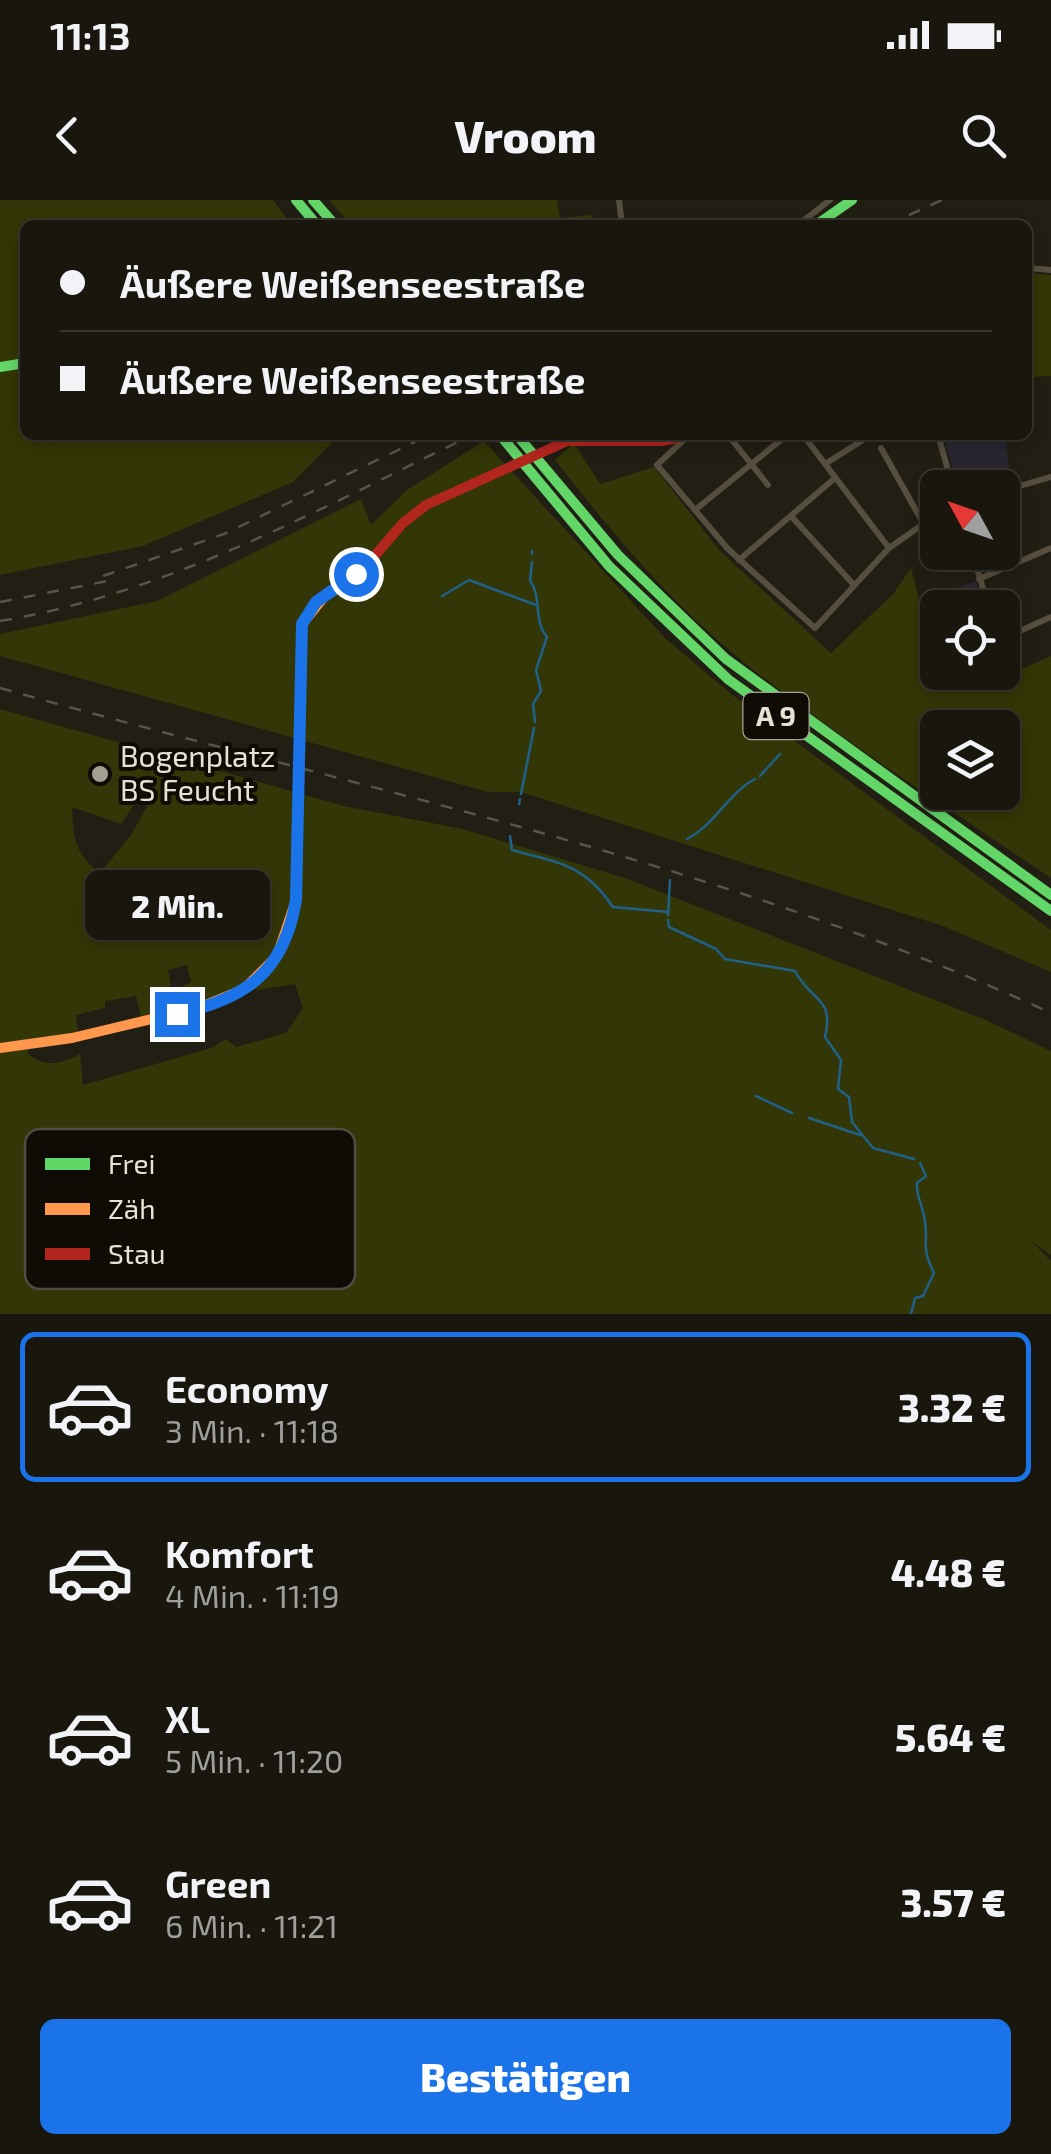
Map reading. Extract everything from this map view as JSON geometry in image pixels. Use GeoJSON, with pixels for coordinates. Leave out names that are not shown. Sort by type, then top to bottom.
{"type":"FeatureCollection","features":[{"type":"Feature","properties":{"kind":"main road"},"geometry":{"type":"LineString","coordinates":[[296,200],[314,220]]}},
{"type":"Feature","properties":{"kind":"main road"},"geometry":{"type":"LineString","coordinates":[[313,200],[331,220]]}},
{"type":"Feature","properties":{"kind":"main road"},"geometry":{"type":"LineString","coordinates":[[823,220],[849,201]]}},
{"type":"Feature","properties":{"kind":"main road","name":"A 9"},"geometry":{"type":"LineString","coordinates":[[504,440],[642,600],[729,680],[1051,911]]}},
{"type":"Feature","properties":{"kind":"main road","name":"A 9"},"geometry":{"type":"LineString","coordinates":[[522,440],[640,578],[726,659],[1051,895]]}},
{"type":"Feature","properties":{"kind":"main road"},"geometry":{"type":"LineString","coordinates":[[6,1048],[212,1006],[244,991],[268,968],[288,936],[296,900],[302,624],[316,602],[365,567],[410,516],[568,441],[592,440]]}},
{"type":"Feature","properties":{"kind":"street"},"geometry":{"type":"LineString","coordinates":[[804,220],[830,200]]}},
{"type":"Feature","properties":{"kind":"street"},"geometry":{"type":"LineString","coordinates":[[685,440],[657,465],[739,560],[815,628],[888,548],[920,524]]}},
{"type":"Feature","properties":{"kind":"street"},"geometry":{"type":"LineString","coordinates":[[732,440],[768,486]]}},
{"type":"Feature","properties":{"kind":"street"},"geometry":{"type":"LineString","coordinates":[[695,510],[780,440]]}},
{"type":"Feature","properties":{"kind":"street"},"geometry":{"type":"LineString","coordinates":[[806,440],[888,548]]}},
{"type":"Feature","properties":{"kind":"street"},"geometry":{"type":"LineString","coordinates":[[825,464],[863,440]]}},
{"type":"Feature","properties":{"kind":"street"},"geometry":{"type":"LineString","coordinates":[[939,440],[948,470]]}},
{"type":"Feature","properties":{"kind":"street"},"geometry":{"type":"LineString","coordinates":[[881,448],[920,518]]}},
{"type":"Feature","properties":{"kind":"street"},"geometry":{"type":"LineString","coordinates":[[1020,486],[1051,477]]}},
{"type":"Feature","properties":{"kind":"street"},"geometry":{"type":"LineString","coordinates":[[739,560],[835,478]]}},
{"type":"Feature","properties":{"kind":"street"},"geometry":{"type":"LineString","coordinates":[[791,516],[854,586]]}},
{"type":"Feature","properties":{"kind":"street"},"geometry":{"type":"LineString","coordinates":[[980,578],[1051,548]]}},
{"type":"Feature","properties":{"kind":"street"},"geometry":{"type":"LineString","coordinates":[[978,570],[984,590]]}},
{"type":"Feature","properties":{"kind":"street"},"geometry":{"type":"LineString","coordinates":[[1020,630],[1051,617]]}},
{"type":"Feature","properties":{"kind":"shaded area"},"geometry":{"type":"Polygon","coordinates":[[[945,440],[1006,440],[1009,470],[954,470],[945,440]]]}},
{"type":"Feature","properties":{"kind":"shaded area"},"geometry":{"type":"Polygon","coordinates":[[[976,581],[979,590],[952,590],[976,581]]]}},
{"type":"Feature","properties":{"kind":"green space"},"geometry":{"type":"Polygon","coordinates":[[[0,200],[273,200],[288,220],[20,220],[20,440],[334,440],[293,482],[143,546],[0,575],[0,200]]]}},
{"type":"Feature","properties":{"kind":"green space"},"geometry":{"type":"Polygon","coordinates":[[[329,200],[557,200],[560,218],[594,215],[588,220],[347,220],[329,200]]]}},
{"type":"Feature","properties":{"kind":"green space"},"geometry":{"type":"Polygon","coordinates":[[[1032,273],[1051,275],[1051,376],[1032,377],[1032,273]]]}},
{"type":"Feature","properties":{"kind":"green space"},"geometry":{"type":"Polygon","coordinates":[[[484,441],[665,638],[731,694],[1051,930],[1051,972],[943,926],[521,792],[488,792],[0,656],[0,634],[157,601],[361,499],[371,525],[407,490],[484,441]]]}},
{"type":"Feature","properties":{"kind":"green space"},"geometry":{"type":"Polygon","coordinates":[[[574,443],[600,484],[654,467],[720,551],[831,653],[893,594],[911,568],[920,602],[920,690],[1020,690],[1020,670],[1051,656],[1051,878],[951,810],[1020,810],[1020,710],[920,710],[920,789],[735,655],[685,610],[596,512],[555,460],[574,443]]]}},
{"type":"Feature","properties":{"kind":"green space"},"geometry":{"type":"Polygon","coordinates":[[[0,709],[344,806],[463,829],[628,879],[986,1020],[1051,1051],[1051,1255],[1030,1240],[1051,1261],[1051,1314],[0,1314],[0,709]],[[145,789],[121,824],[72,807],[77,844],[85,859],[100,873],[131,835],[154,794],[145,789]],[[187,965],[168,970],[174,1005],[166,1013],[141,1018],[136,996],[105,1001],[105,1008],[76,1015],[78,1033],[29,1042],[28,1054],[54,1063],[80,1054],[83,1085],[211,1048],[226,1039],[236,1047],[286,1033],[303,1008],[295,984],[257,990],[246,986],[185,1009],[181,987],[191,982],[187,965]]]}},
{"type":"Feature","properties":{"kind":"waterway"},"geometry":{"type":"LineString","coordinates":[[532,562],[530,581],[547,637],[536,670],[541,691],[533,704],[535,722]]}},
{"type":"Feature","properties":{"kind":"waterway"},"geometry":{"type":"LineString","coordinates":[[442,596],[469,580],[536,605]]}},
{"type":"Feature","properties":{"kind":"waterway"},"geometry":{"type":"LineString","coordinates":[[521,794],[534,728]]}},
{"type":"Feature","properties":{"kind":"waterway"},"geometry":{"type":"LineString","coordinates":[[760,776],[780,754]]}},
{"type":"Feature","properties":{"kind":"waterway"},"geometry":{"type":"LineString","coordinates":[[687,839],[755,779]]}},
{"type":"Feature","properties":{"kind":"waterway"},"geometry":{"type":"LineString","coordinates":[[519,804],[520,799]]}},
{"type":"Feature","properties":{"kind":"waterway"},"geometry":{"type":"LineString","coordinates":[[510,836],[512,850],[581,873],[613,907],[668,912]]}},
{"type":"Feature","properties":{"kind":"waterway"},"geometry":{"type":"LineString","coordinates":[[668,915],[670,880]]}},
{"type":"Feature","properties":{"kind":"waterway"},"geometry":{"type":"LineString","coordinates":[[668,920],[669,927],[716,949],[725,959],[795,971],[824,1006],[825,1037],[841,1060],[838,1089],[849,1097],[852,1122],[873,1148],[914,1159]]}},
{"type":"Feature","properties":{"kind":"waterway"},"geometry":{"type":"LineString","coordinates":[[756,1096],[792,1113]]}},
{"type":"Feature","properties":{"kind":"waterway"},"geometry":{"type":"LineString","coordinates":[[809,1118],[860,1135]]}},
{"type":"Feature","properties":{"kind":"waterway"},"geometry":{"type":"LineString","coordinates":[[911,1314],[915,1298],[923,1296],[934,1273],[927,1255],[926,1224],[917,1192],[917,1183],[926,1176],[920,1163]]}},
{"type":"Feature","properties":{"kind":"railway"},"geometry":{"type":"LineString","coordinates":[[898,220],[942,200]]}},
{"type":"Feature","properties":{"kind":"railway"},"geometry":{"type":"LineString","coordinates":[[103,576],[224,534],[419,440]]}},
{"type":"Feature","properties":{"kind":"railway"},"geometry":{"type":"LineString","coordinates":[[0,621],[124,591],[183,569],[300,519],[462,440]]}},
{"type":"Feature","properties":{"kind":"railway"},"geometry":{"type":"LineString","coordinates":[[0,602],[118,579]]}},
{"type":"Feature","properties":{"kind":"railway"},"geometry":{"type":"LineString","coordinates":[[0,688],[664,869],[924,959],[1051,1013]]}},
{"type":"Feature","properties":{"kind":"traffic: fast"},"geometry":{"type":"LineString","coordinates":[[296,200],[313,220]]}},
{"type":"Feature","properties":{"kind":"traffic: fast"},"geometry":{"type":"LineString","coordinates":[[313,200],[331,220]]}},
{"type":"Feature","properties":{"kind":"traffic: fast"},"geometry":{"type":"LineString","coordinates":[[823,220],[852,200]]}},
{"type":"Feature","properties":{"kind":"traffic: fast"},"geometry":{"type":"LineString","coordinates":[[0,367],[20,364]]}},
{"type":"Feature","properties":{"kind":"traffic: fast"},"geometry":{"type":"LineString","coordinates":[[504,440],[609,566],[729,680],[1051,911]]}},
{"type":"Feature","properties":{"kind":"traffic: fast"},"geometry":{"type":"LineString","coordinates":[[521,440],[618,555],[726,659],[1051,895]]}},
{"type":"Feature","properties":{"kind":"traffic: slow"},"geometry":{"type":"LineString","coordinates":[[0,1048],[72,1038],[198,1008],[244,989],[277,956],[296,900],[302,624],[324,597]]}},
{"type":"Feature","properties":{"kind":"traffic: jam"},"geometry":{"type":"LineString","coordinates":[[324,597],[365,567],[403,523],[426,505],[567,441],[667,440]]}},
{"type":"Feature","properties":{"kind":"place","name":"Bogenplatz BS Feucht"},"geometry":{"type":"Point","coordinates":[100,774]}},
{"type":"Feature","properties":{"kind":"route"},"geometry":{"type":"LineString","coordinates":[[177,1014],[212,1006],[244,991],[268,968],[288,936],[296,900],[302,624],[316,602],[356,574]]}}]}
